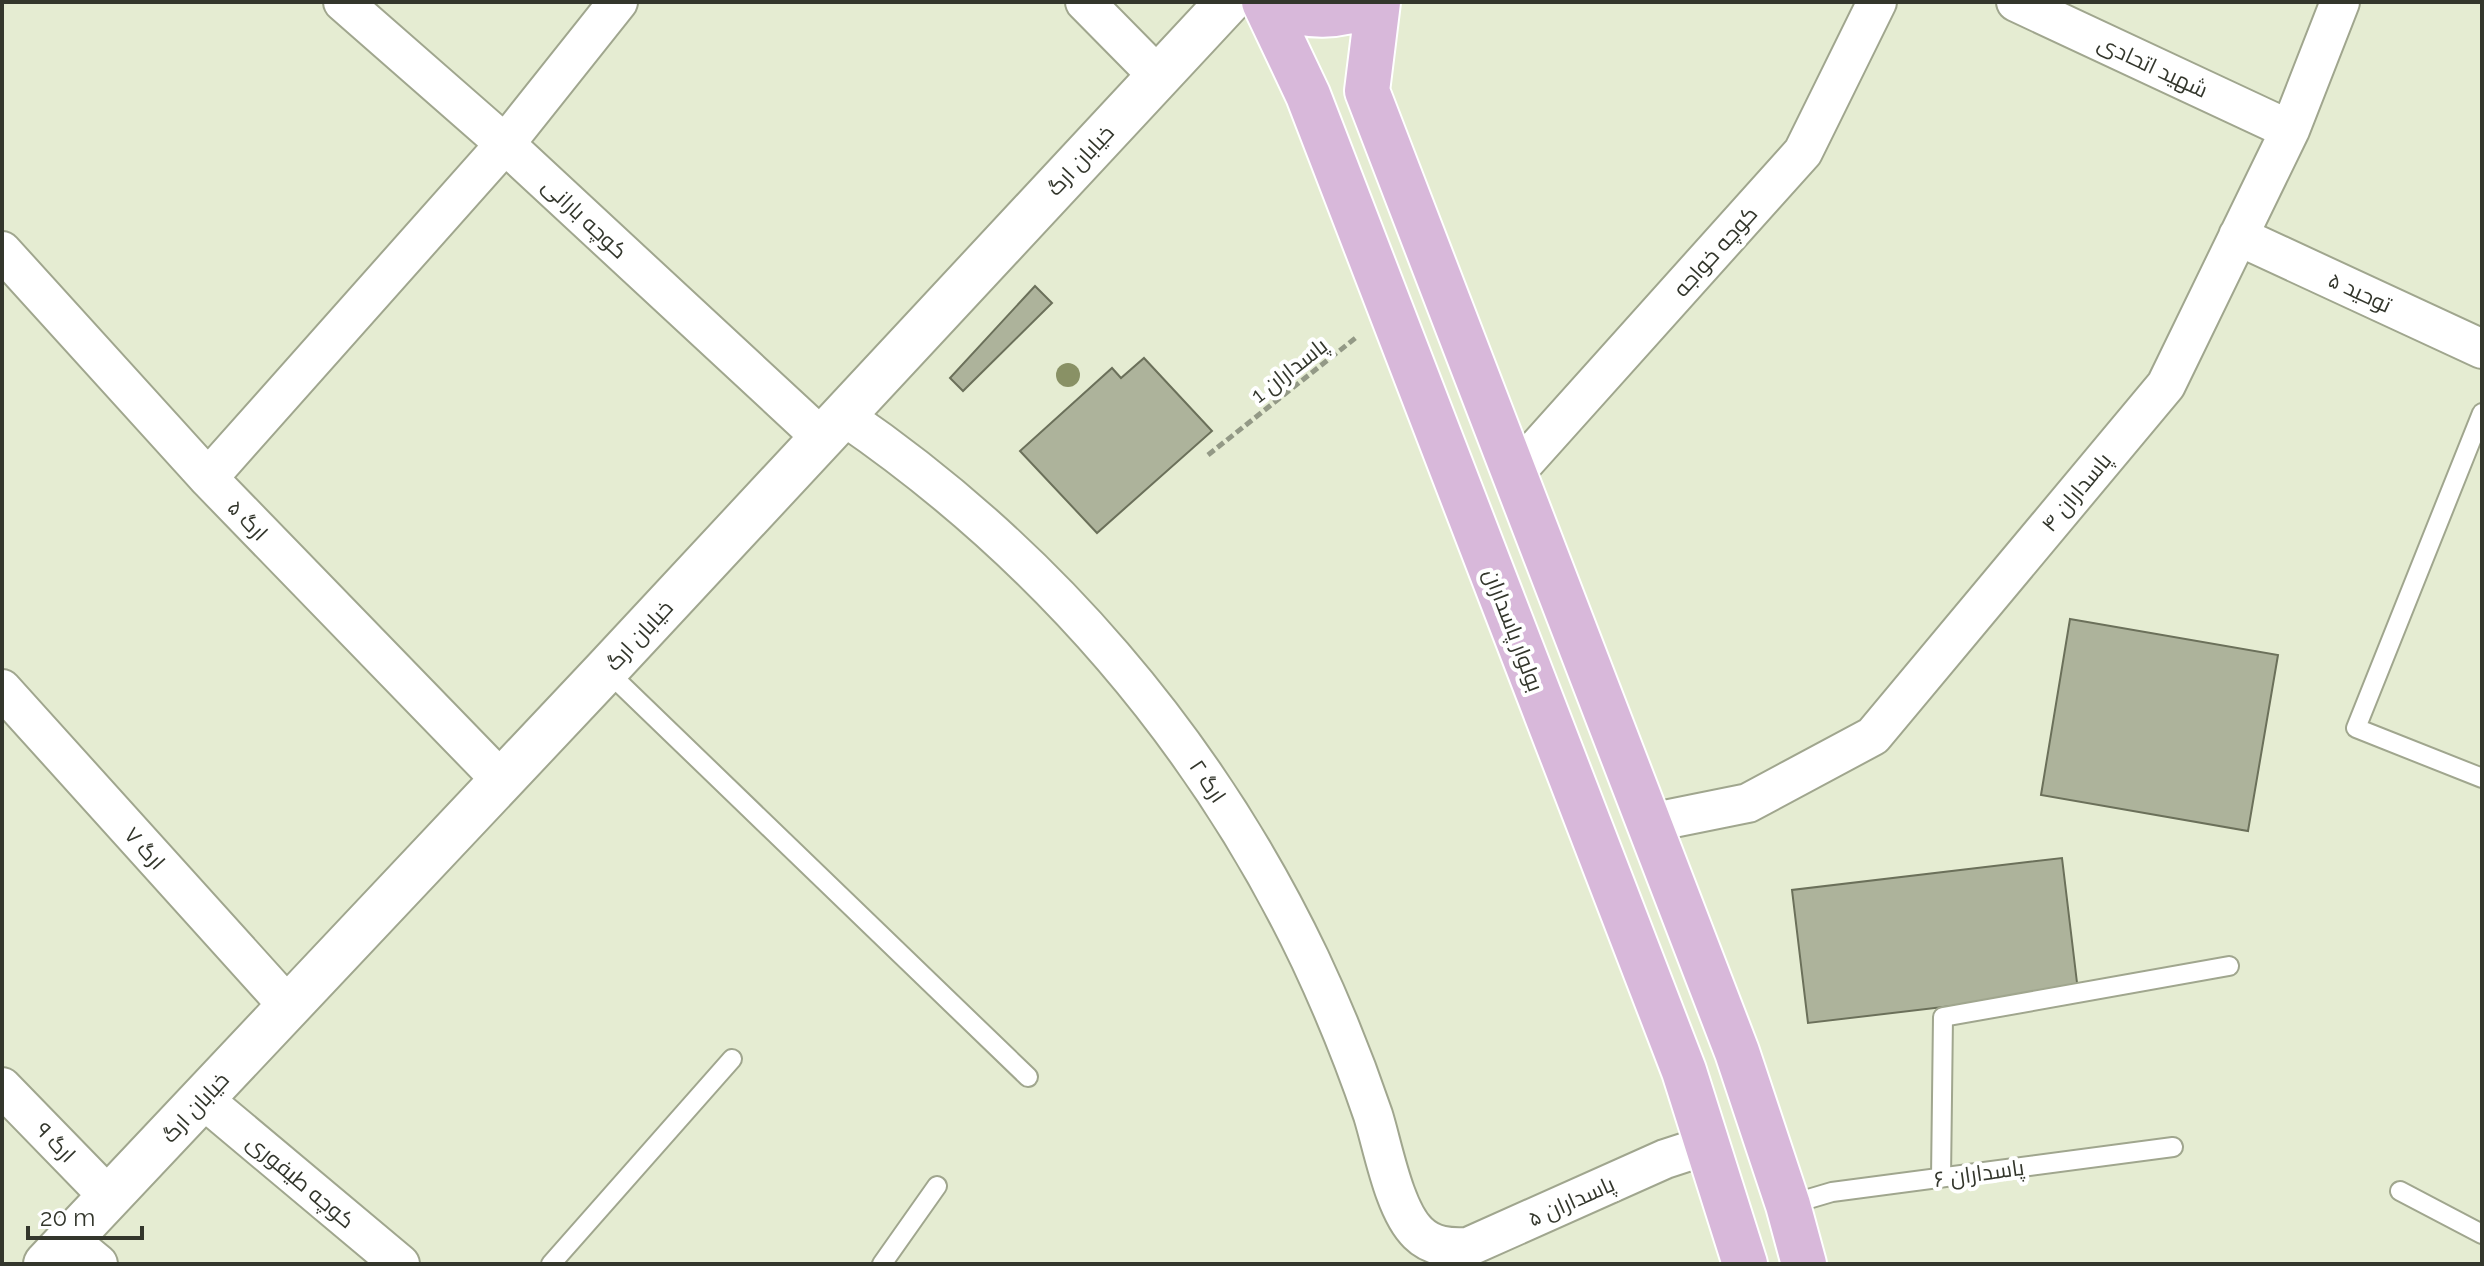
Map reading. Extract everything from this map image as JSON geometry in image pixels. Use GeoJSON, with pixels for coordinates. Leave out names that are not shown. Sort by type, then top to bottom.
{"type":"FeatureCollection","features":[{"type":"Feature","properties":{"kind":"main road","name":"خیابان ارگ"},"geometry":{"type":"LineString","coordinates":[[71,1256],[109,1197],[606,670],[1228,2]]}},
{"type":"Feature","properties":{"kind":"main road"},"geometry":{"type":"LineString","coordinates":[[1266,2],[1308,15],[1332,16],[1378,2],[1367,91],[1737,1052],[1788,1205],[1804,1264]]}},
{"type":"Feature","properties":{"kind":"main road","name":"بولوار پاسداران"},"geometry":{"type":"LineString","coordinates":[[1266,2],[1308,95],[1684,1071],[1745,1264]]}},
{"type":"Feature","properties":{"kind":"street","name":"کوچه بارانی"},"geometry":{"type":"LineString","coordinates":[[343,2],[833,427]]}},
{"type":"Feature","properties":{"kind":"street"},"geometry":{"type":"LineString","coordinates":[[208,478],[505,144],[618,2]]}},
{"type":"Feature","properties":{"kind":"street"},"geometry":{"type":"LineString","coordinates":[[1085,2],[1158,76]]}},
{"type":"Feature","properties":{"kind":"street","name":"کوچه خواجه"},"geometry":{"type":"LineString","coordinates":[[1514,474],[1803,152],[1877,2]]}},
{"type":"Feature","properties":{"kind":"street","name":"شهید اتحادی"},"geometry":{"type":"LineString","coordinates":[[2016,2],[2290,130]]}},
{"type":"Feature","properties":{"kind":"street","name":"پاسداران ۴"},"geometry":{"type":"LineString","coordinates":[[1649,823],[1748,803],[1873,736],[2166,385],[2290,130],[2340,2]]}},
{"type":"Feature","properties":{"kind":"street","name":"توحید ۵"},"geometry":{"type":"LineString","coordinates":[[2238,236],[2482,349]]}},
{"type":"Feature","properties":{"kind":"street","name":"ارگ ۵"},"geometry":{"type":"LineString","coordinates":[[2,251],[208,478],[502,781]]}},
{"type":"Feature","properties":{"kind":"street","name":"ارگ ۲"},"geometry":{"type":"LineString","coordinates":[[833,427],[941,487],[1045,582],[1094,633],[1182,743],[1259,861],[1293,923],[1351,1052],[1407,1218],[1418,1233],[1433,1243]]}},
{"type":"Feature","properties":{"kind":"street","name":"ارگ ۷"},"geometry":{"type":"LineString","coordinates":[[2,689],[289,1007]]}},
{"type":"Feature","properties":{"kind":"street","name":"ارگ ۹"},"geometry":{"type":"LineString","coordinates":[[2,1087],[109,1197]]}},
{"type":"Feature","properties":{"kind":"street","name":"کوچه طیفوری"},"geometry":{"type":"LineString","coordinates":[[203,1099],[400,1264]]}},
{"type":"Feature","properties":{"kind":"street","name":"پاسداران ۵"},"geometry":{"type":"LineString","coordinates":[[1433,1243],[1450,1248],[1468,1247],[1665,1159],[1708,1145]]}},
{"type":"Feature","properties":{"kind":"lane"},"geometry":{"type":"LineString","coordinates":[[2482,413],[2356,728],[2482,778]]}},
{"type":"Feature","properties":{"kind":"lane"},"geometry":{"type":"LineString","coordinates":[[606,670],[1028,1077]]}},
{"type":"Feature","properties":{"kind":"lane"},"geometry":{"type":"LineString","coordinates":[[1941,1178],[1943,1017],[2229,966]]}},
{"type":"Feature","properties":{"kind":"lane"},"geometry":{"type":"LineString","coordinates":[[551,1264],[732,1059]]}},
{"type":"Feature","properties":{"kind":"lane","name":"پاسداران ۶"},"geometry":{"type":"LineString","coordinates":[[1788,1205],[1832,1192],[2173,1147]]}},
{"type":"Feature","properties":{"kind":"lane"},"geometry":{"type":"LineString","coordinates":[[882,1264],[937,1186]]}},
{"type":"Feature","properties":{"kind":"lane"},"geometry":{"type":"LineString","coordinates":[[2400,1191],[2482,1234]]}},
{"type":"Feature","properties":{"kind":"path","name":"پاسداران 1"},"geometry":{"type":"LineString","coordinates":[[1208,455],[1390,311]]}},
{"type":"Feature","properties":{"kind":"building"},"geometry":{"type":"Polygon","coordinates":[[[1035,286],[1052,303],[963,391],[950,378],[1035,286]]]}},
{"type":"Feature","properties":{"kind":"building"},"geometry":{"type":"Polygon","coordinates":[[[1144,358],[1212,431],[1097,533],[1020,451],[1112,368],[1121,378],[1144,358]]]}},
{"type":"Feature","properties":{"kind":"building"},"geometry":{"type":"Polygon","coordinates":[[[2070,619],[2278,655],[2248,831],[2041,795],[2070,619]]]}},
{"type":"Feature","properties":{"kind":"building"},"geometry":{"type":"Polygon","coordinates":[[[2062,858],[2078,991],[1808,1023],[1792,890],[2062,858]]]}}]}
